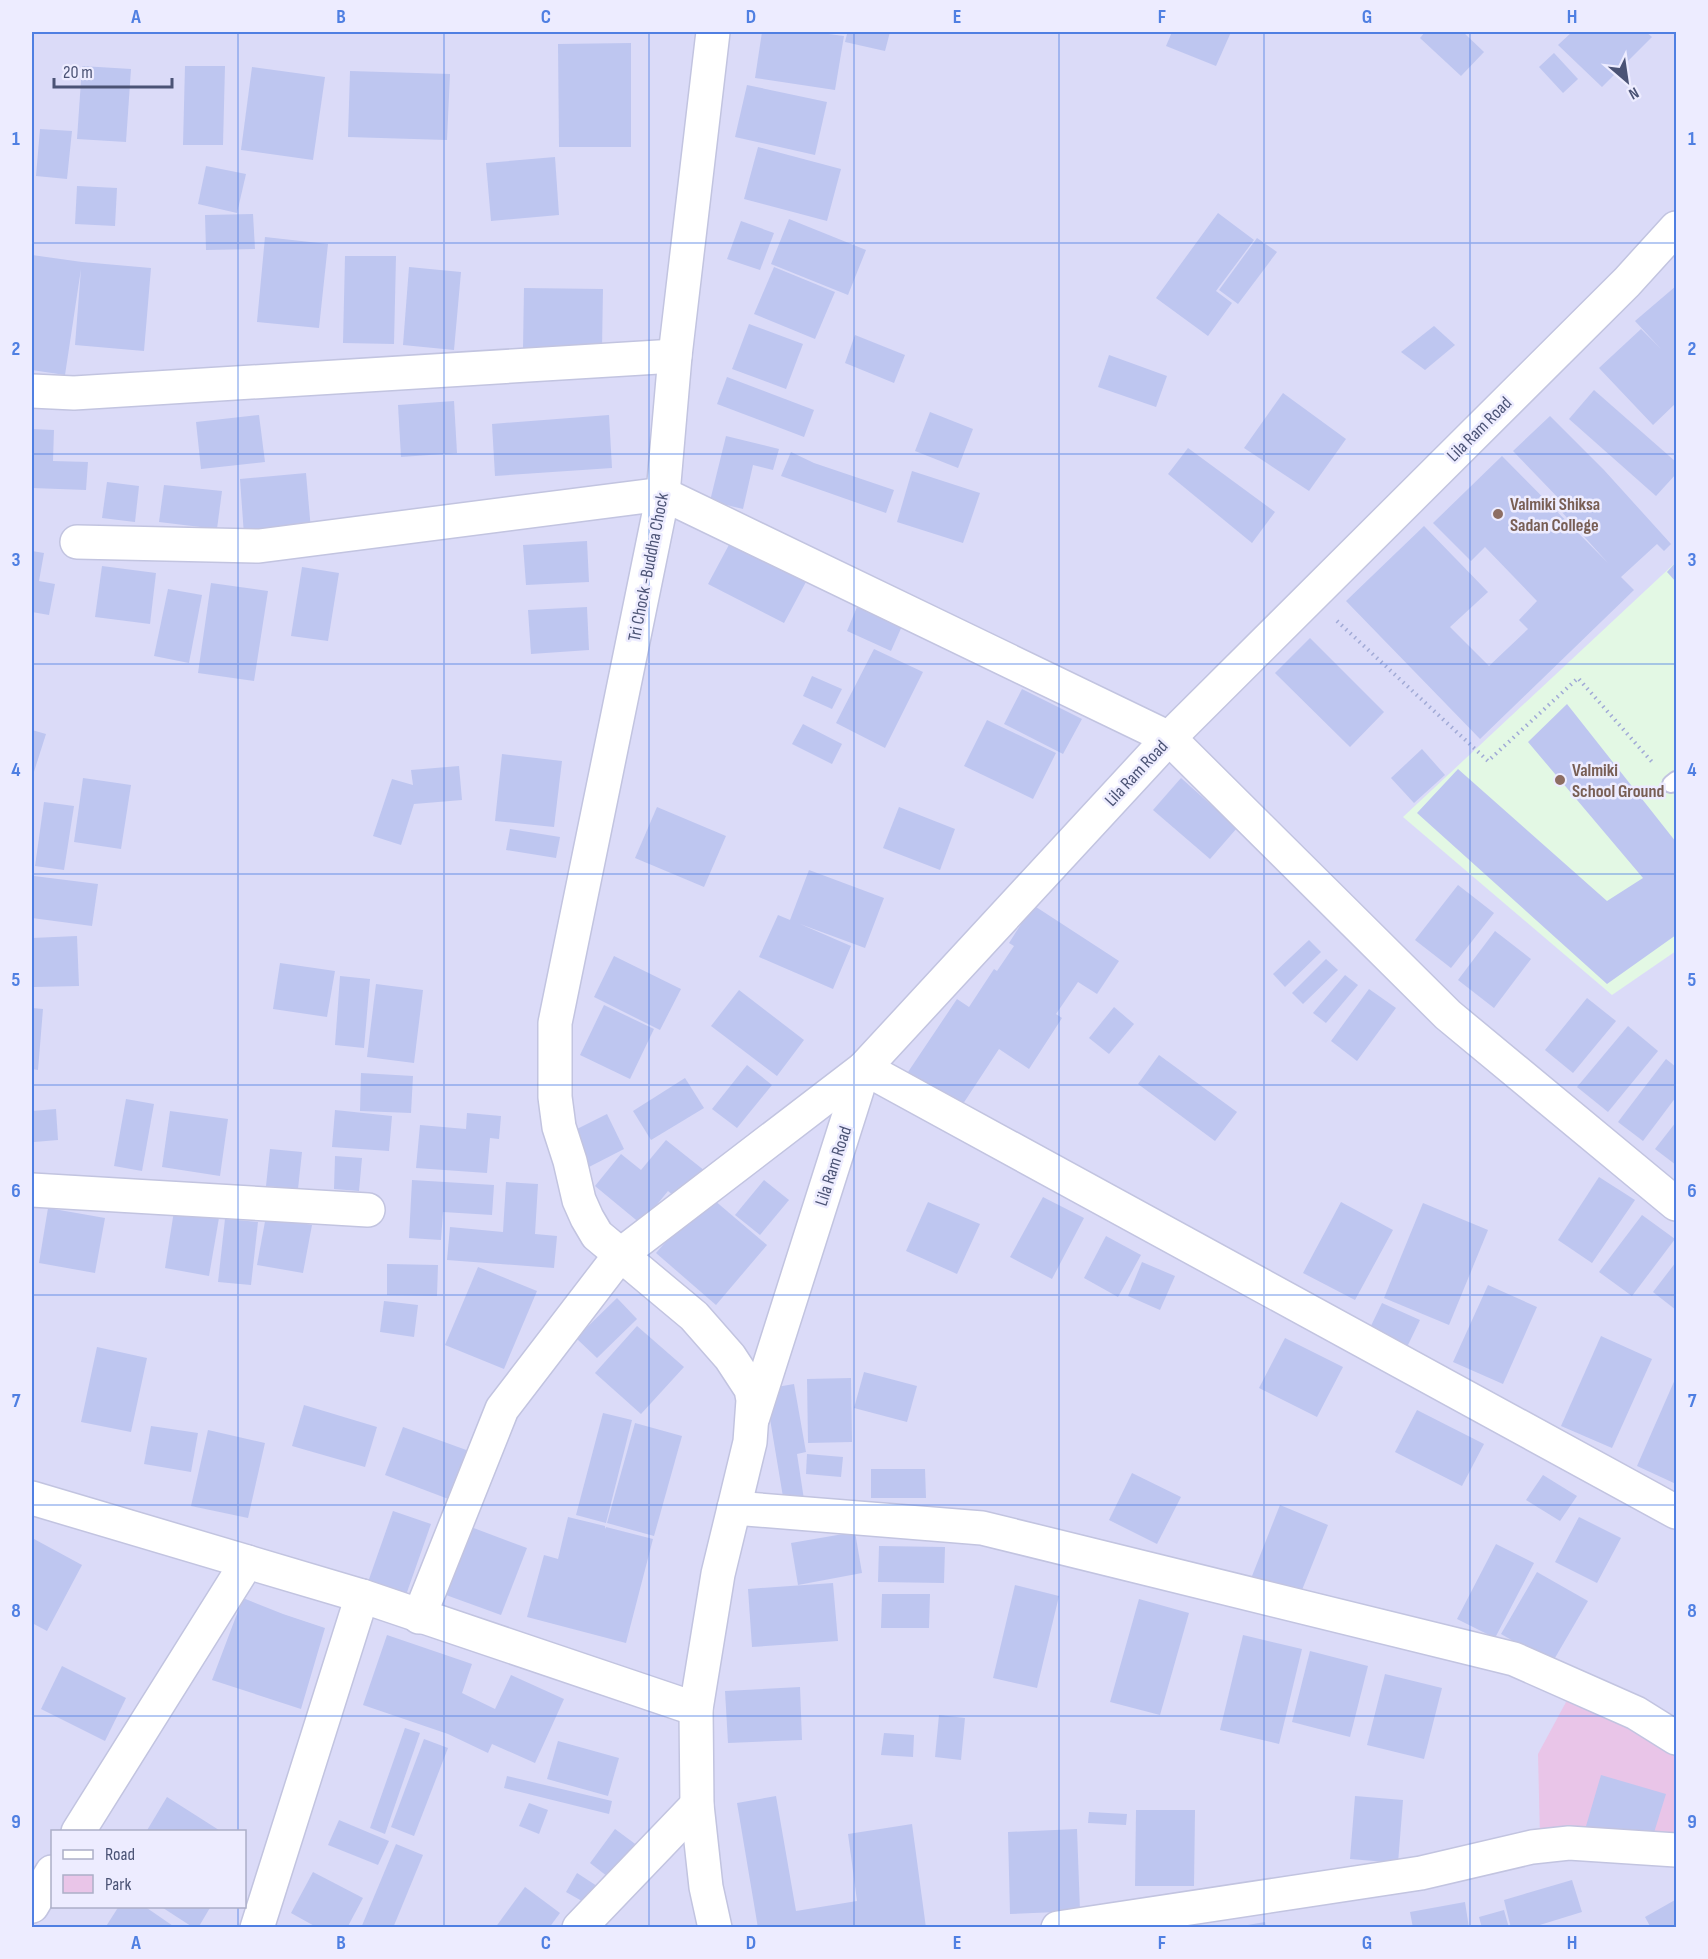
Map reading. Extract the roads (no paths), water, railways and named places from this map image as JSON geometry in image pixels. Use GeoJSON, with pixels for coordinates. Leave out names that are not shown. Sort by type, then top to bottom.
{"type":"FeatureCollection","features":[{"type":"Feature","properties":{"kind":"street","name":"Tri Chock -Buddha Chock"},"geometry":{"type":"LineString","coordinates":[[712,32],[675,356],[663,494],[555,1023],[555,1097],[559,1128],[579,1200],[597,1235],[694,1316],[730,1357],[751,1389],[753,1417]]}},
{"type":"Feature","properties":{"kind":"street","name":"Lila Ram Road"},"geometry":{"type":"LineString","coordinates":[[753,1417],[864,1068],[1169,738],[1628,282],[1677,228]]}},
{"type":"Feature","properties":{"kind":"street"},"geometry":{"type":"LineString","coordinates":[[32,391],[74,393],[675,356]]}},
{"type":"Feature","properties":{"kind":"street"},"geometry":{"type":"LineString","coordinates":[[77,542],[259,546],[663,494],[1169,738],[1448,1015],[1677,1204]]}},
{"type":"Feature","properties":{"kind":"street"},"geometry":{"type":"LineString","coordinates":[[419,1617],[502,1408],[620,1255],[864,1068],[1677,1512]]}},
{"type":"Feature","properties":{"kind":"street"},"geometry":{"type":"LineString","coordinates":[[32,1190],[368,1210]]}},
{"type":"Feature","properties":{"kind":"street"},"geometry":{"type":"LineString","coordinates":[[715,1928],[706,1887],[697,1805],[696,1709],[717,1574],[750,1442],[753,1417]]}},
{"type":"Feature","properties":{"kind":"street"},"geometry":{"type":"LineString","coordinates":[[32,1498],[362,1596],[696,1709]]}},
{"type":"Feature","properties":{"kind":"street"},"geometry":{"type":"LineString","coordinates":[[734,1508],[982,1528],[1514,1659],[1636,1713],[1677,1738]]}},
{"type":"Feature","properties":{"kind":"street"},"geometry":{"type":"LineString","coordinates":[[79,1830],[247,1562]]}},
{"type":"Feature","properties":{"kind":"street"},"geometry":{"type":"LineString","coordinates":[[257,1928],[362,1596]]}},
{"type":"Feature","properties":{"kind":"street"},"geometry":{"type":"LineString","coordinates":[[579,1928],[697,1805]]}},
{"type":"Feature","properties":{"kind":"street"},"geometry":{"type":"LineString","coordinates":[[1058,1928],[1421,1873],[1532,1847],[1569,1843],[1677,1850]]}},
{"type":"Feature","properties":{"kind":"street"},"geometry":{"type":"LineString","coordinates":[[32,1906],[51,1874]]}},
{"type":"Feature","properties":{"kind":"place","name":"Valmiki Shiksa Sadan College"},"geometry":{"type":"Point","coordinates":[1498,514]}},
{"type":"Feature","properties":{"kind":"place","name":"Valmiki School Ground"},"geometry":{"type":"Point","coordinates":[1560,780]}}]}
